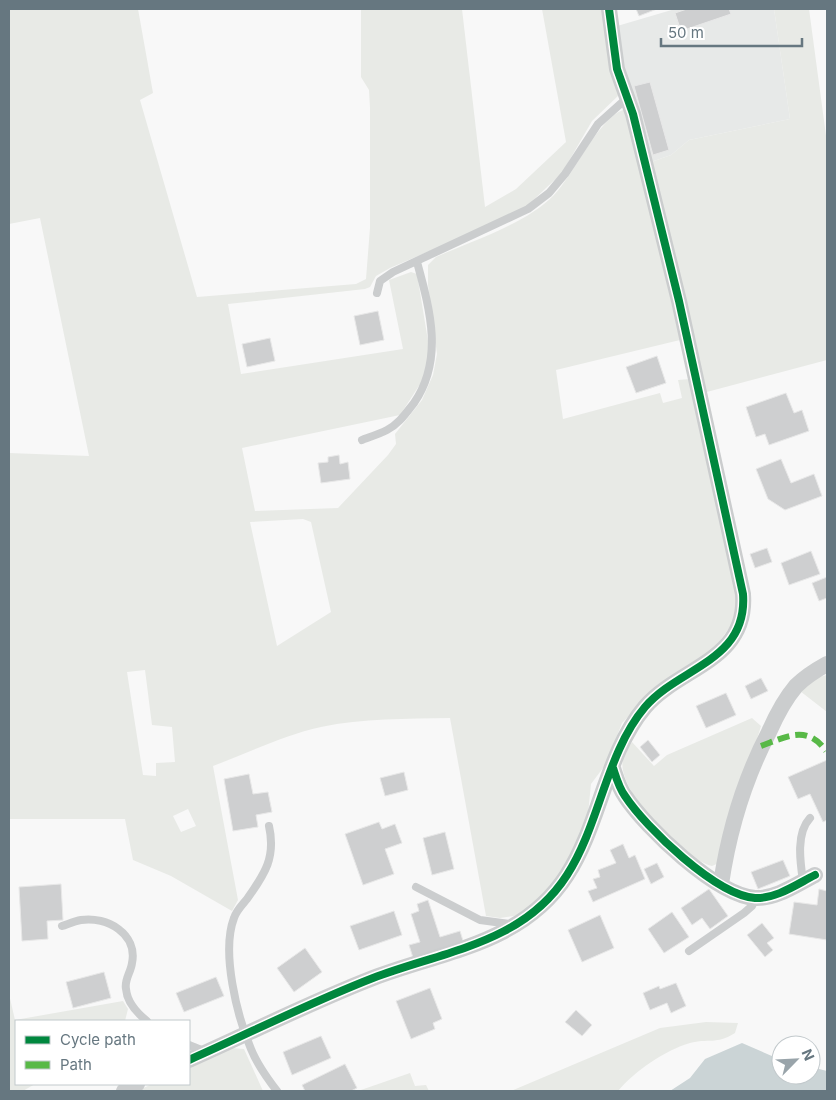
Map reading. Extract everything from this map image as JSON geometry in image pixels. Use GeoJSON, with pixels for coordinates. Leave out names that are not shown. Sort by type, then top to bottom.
{"type":"FeatureCollection","features":[{"type":"Feature","properties":{"kind":"street"},"geometry":{"type":"LineString","coordinates":[[190,1060],[373,978],[492,939],[520,924],[534,913],[567,876],[586,837],[625,734],[646,706],[687,673],[718,655],[741,623],[744,607],[743,594],[679,301],[633,114],[618,69],[609,9]]}},
{"type":"Feature","properties":{"kind":"street"},"geometry":{"type":"LineString","coordinates":[[721,884],[726,855],[742,793],[755,760],[778,714],[796,687],[813,672],[827,664]]}},
{"type":"Feature","properties":{"kind":"street"},"geometry":{"type":"LineString","coordinates":[[613,768],[624,795],[639,815],[673,850],[721,884],[744,896],[756,898],[771,897],[809,878]]}},
{"type":"Feature","properties":{"kind":"street"},"geometry":{"type":"LineString","coordinates":[[124,1091],[135,1085]]}},
{"type":"Feature","properties":{"kind":"lane"},"geometry":{"type":"LineString","coordinates":[[377,293],[380,281],[393,272],[516,216],[549,193],[565,174],[598,124],[627,98]]}},
{"type":"Feature","properties":{"kind":"lane"},"geometry":{"type":"LineString","coordinates":[[362,440],[388,430],[402,419],[428,377],[433,354],[431,330],[417,262]]}},
{"type":"Feature","properties":{"kind":"lane"},"geometry":{"type":"LineString","coordinates":[[809,878],[800,862],[803,825],[810,818]]}},
{"type":"Feature","properties":{"kind":"lane"},"geometry":{"type":"LineString","coordinates":[[269,826],[273,842],[265,873],[234,916],[230,932],[235,998],[257,1062],[277,1091]]}},
{"type":"Feature","properties":{"kind":"lane"},"geometry":{"type":"LineString","coordinates":[[416,887],[480,920],[520,924]]}},
{"type":"Feature","properties":{"kind":"lane"},"geometry":{"type":"LineString","coordinates":[[689,951],[744,913],[752,906],[756,898]]}},
{"type":"Feature","properties":{"kind":"lane"},"geometry":{"type":"LineString","coordinates":[[62,926],[82,920],[98,920],[116,927],[128,937],[132,949],[132,962],[125,989],[132,1007],[146,1020]]}},
{"type":"Feature","properties":{"kind":"lane"},"geometry":{"type":"LineString","coordinates":[[190,1045],[206,1052]]}},
{"type":"Feature","properties":{"kind":"shaded area"},"geometry":{"type":"Polygon","coordinates":[[[9,9],[138,9],[153,93],[140,100],[197,297],[356,284],[366,279],[370,228],[370,108],[369,90],[361,77],[361,9],[462,9],[485,207],[516,189],[566,142],[542,9],[604,9],[619,95],[592,121],[562,173],[528,205],[509,217],[390,268],[376,276],[370,287],[365,289],[228,304],[241,374],[403,349],[389,280],[411,272],[417,274],[430,353],[426,375],[400,415],[242,448],[255,511],[338,508],[396,444],[395,434],[422,400],[433,375],[437,354],[428,285],[428,265],[436,257],[498,231],[529,215],[562,186],[605,124],[614,115],[623,110],[628,115],[680,340],[556,370],[563,419],[660,393],[663,403],[682,398],[678,380],[690,379],[737,599],[735,620],[711,653],[644,701],[622,723],[606,764],[591,784],[587,824],[562,875],[521,915],[500,918],[486,916],[450,718],[369,720],[321,727],[280,739],[213,766],[238,900],[232,911],[171,876],[133,860],[125,819],[9,819],[9,453],[89,456],[40,218],[9,224],[9,9]],[[303,519],[250,522],[277,646],[331,612],[311,522],[303,519]],[[145,670],[127,672],[143,775],[156,776],[156,763],[175,762],[172,727],[152,725],[145,670]],[[188,809],[173,816],[181,832],[196,826],[188,809]]]}},
{"type":"Feature","properties":{"kind":"shaded area"},"geometry":{"type":"Polygon","coordinates":[[[675,9],[774,9],[790,119],[689,140],[671,155],[651,162],[607,29],[675,9]]]}},
{"type":"Feature","properties":{"kind":"shaded area"},"geometry":{"type":"Polygon","coordinates":[[[774,9],[809,9],[827,143],[827,360],[703,393],[651,162],[671,155],[689,140],[790,119],[774,9]]]}},
{"type":"Feature","properties":{"kind":"shaded area"},"geometry":{"type":"Polygon","coordinates":[[[827,675],[827,712],[800,691],[814,678],[827,675]]]}},
{"type":"Feature","properties":{"kind":"shaded area"},"geometry":{"type":"Polygon","coordinates":[[[752,718],[761,726],[719,863],[712,866],[685,851],[654,822],[640,805],[630,788],[623,772],[623,759],[625,752],[632,742],[654,766],[667,755],[752,718]]]}},
{"type":"Feature","properties":{"kind":"shaded area"},"geometry":{"type":"Polygon","coordinates":[[[9,994],[15,1020],[15,1085],[33,1085],[23,1091],[9,1091],[9,994]]]}},
{"type":"Feature","properties":{"kind":"shaded area"},"geometry":{"type":"Polygon","coordinates":[[[123,1001],[128,1009],[125,1020],[15,1020],[123,1001]]]}},
{"type":"Feature","properties":{"kind":"shaded area"},"geometry":{"type":"Polygon","coordinates":[[[706,1022],[738,1023],[735,1033],[728,1037],[690,1043],[660,1056],[641,1069],[618,1091],[511,1091],[660,1028],[706,1022]]]}},
{"type":"Feature","properties":{"kind":"shaded area"},"geometry":{"type":"Polygon","coordinates":[[[742,1043],[771,1056],[771,1085],[821,1085],[821,1070],[827,1071],[827,1091],[670,1091],[690,1078],[705,1059],[742,1043]]]}},
{"type":"Feature","properties":{"kind":"shaded area"},"geometry":{"type":"Polygon","coordinates":[[[231,1048],[244,1049],[263,1091],[137,1091],[150,1085],[190,1085],[190,1066],[231,1048]]]}},
{"type":"Feature","properties":{"kind":"shaded area"},"geometry":{"type":"Polygon","coordinates":[[[410,1073],[415,1086],[426,1085],[429,1091],[358,1091],[410,1073]]]}},
{"type":"Feature","properties":{"kind":"building"},"geometry":{"type":"Polygon","coordinates":[[[636,9],[657,9],[639,16],[636,9]]]}},
{"type":"Feature","properties":{"kind":"building"},"geometry":{"type":"Polygon","coordinates":[[[687,9],[729,9],[731,14],[681,31],[675,13],[687,9]]]}},
{"type":"Feature","properties":{"kind":"building"},"geometry":{"type":"Polygon","coordinates":[[[650,82],[669,150],[653,155],[634,86],[650,82]]]}},
{"type":"Feature","properties":{"kind":"building"},"geometry":{"type":"Polygon","coordinates":[[[378,311],[384,340],[360,345],[354,316],[378,311]]]}},
{"type":"Feature","properties":{"kind":"building"},"geometry":{"type":"Polygon","coordinates":[[[270,338],[275,361],[247,367],[242,344],[270,338]]]}},
{"type":"Feature","properties":{"kind":"building"},"geometry":{"type":"Polygon","coordinates":[[[657,356],[666,383],[636,393],[626,367],[657,356]]]}},
{"type":"Feature","properties":{"kind":"building"},"geometry":{"type":"Polygon","coordinates":[[[786,393],[794,413],[802,410],[809,431],[769,445],[765,434],[756,437],[746,407],[786,393]]]}},
{"type":"Feature","properties":{"kind":"building"},"geometry":{"type":"Polygon","coordinates":[[[339,455],[340,464],[348,462],[350,479],[321,483],[318,463],[328,462],[328,457],[339,455]]]}},
{"type":"Feature","properties":{"kind":"building"},"geometry":{"type":"Polygon","coordinates":[[[781,459],[791,483],[814,474],[822,496],[785,510],[768,499],[756,469],[781,459]]]}},
{"type":"Feature","properties":{"kind":"building"},"geometry":{"type":"Polygon","coordinates":[[[767,548],[772,562],[755,568],[750,554],[767,548]]]}},
{"type":"Feature","properties":{"kind":"building"},"geometry":{"type":"Polygon","coordinates":[[[811,551],[820,574],[789,585],[781,563],[811,551]]]}},
{"type":"Feature","properties":{"kind":"building"},"geometry":{"type":"Polygon","coordinates":[[[827,577],[827,598],[819,601],[812,583],[827,577]]]}},
{"type":"Feature","properties":{"kind":"building"},"geometry":{"type":"Polygon","coordinates":[[[761,678],[768,691],[751,699],[745,686],[761,678]]]}},
{"type":"Feature","properties":{"kind":"building"},"geometry":{"type":"Polygon","coordinates":[[[726,693],[736,715],[706,728],[696,706],[726,693]]]}},
{"type":"Feature","properties":{"kind":"building"},"geometry":{"type":"Polygon","coordinates":[[[648,740],[660,755],[652,762],[640,747],[648,740]]]}},
{"type":"Feature","properties":{"kind":"building"},"geometry":{"type":"Polygon","coordinates":[[[827,760],[827,820],[823,822],[810,794],[798,799],[788,777],[827,760]]]}},
{"type":"Feature","properties":{"kind":"building"},"geometry":{"type":"Polygon","coordinates":[[[404,772],[408,790],[385,796],[380,778],[404,772]]]}},
{"type":"Feature","properties":{"kind":"building"},"geometry":{"type":"Polygon","coordinates":[[[249,774],[253,794],[268,792],[272,812],[256,815],[258,827],[233,831],[224,779],[249,774]]]}},
{"type":"Feature","properties":{"kind":"building"},"geometry":{"type":"Polygon","coordinates":[[[379,822],[382,829],[395,824],[402,843],[385,849],[394,874],[363,885],[345,834],[379,822]]]}},
{"type":"Feature","properties":{"kind":"building"},"geometry":{"type":"Polygon","coordinates":[[[445,832],[454,869],[432,875],[423,838],[445,832]]]}},
{"type":"Feature","properties":{"kind":"building"},"geometry":{"type":"Polygon","coordinates":[[[623,844],[629,858],[635,855],[645,879],[593,902],[588,891],[597,888],[593,879],[600,877],[598,870],[616,863],[610,850],[623,844]]]}},
{"type":"Feature","properties":{"kind":"building"},"geometry":{"type":"Polygon","coordinates":[[[783,860],[790,876],[758,889],[751,872],[783,860]]]}},
{"type":"Feature","properties":{"kind":"building"},"geometry":{"type":"Polygon","coordinates":[[[657,863],[664,877],[651,884],[644,869],[657,863]]]}},
{"type":"Feature","properties":{"kind":"building"},"geometry":{"type":"Polygon","coordinates":[[[61,884],[63,920],[47,921],[48,939],[22,941],[19,887],[61,884]]]}},
{"type":"Feature","properties":{"kind":"building"},"geometry":{"type":"Polygon","coordinates":[[[709,889],[728,916],[710,929],[702,918],[692,925],[681,908],[709,889]]]}},
{"type":"Feature","properties":{"kind":"building"},"geometry":{"type":"Polygon","coordinates":[[[819,889],[827,891],[827,940],[789,934],[794,902],[817,905],[819,889]]]}},
{"type":"Feature","properties":{"kind":"building"},"geometry":{"type":"Polygon","coordinates":[[[428,900],[440,937],[460,931],[464,944],[414,961],[409,945],[420,942],[411,914],[419,911],[417,904],[428,900]]]}},
{"type":"Feature","properties":{"kind":"building"},"geometry":{"type":"Polygon","coordinates":[[[394,911],[402,935],[359,950],[350,926],[394,911]]]}},
{"type":"Feature","properties":{"kind":"building"},"geometry":{"type":"Polygon","coordinates":[[[672,912],[689,937],[664,953],[648,929],[672,912]]]}},
{"type":"Feature","properties":{"kind":"building"},"geometry":{"type":"Polygon","coordinates":[[[600,915],[614,948],[582,962],[568,930],[600,915]]]}},
{"type":"Feature","properties":{"kind":"building"},"geometry":{"type":"Polygon","coordinates":[[[762,923],[774,938],[767,943],[773,950],[765,957],[747,935],[762,923]]]}},
{"type":"Feature","properties":{"kind":"building"},"geometry":{"type":"Polygon","coordinates":[[[305,948],[322,972],[294,992],[277,968],[305,948]]]}},
{"type":"Feature","properties":{"kind":"building"},"geometry":{"type":"Polygon","coordinates":[[[104,972],[111,998],[73,1008],[66,982],[104,972]]]}},
{"type":"Feature","properties":{"kind":"building"},"geometry":{"type":"Polygon","coordinates":[[[216,977],[224,996],[184,1012],[176,993],[216,977]]]}},
{"type":"Feature","properties":{"kind":"building"},"geometry":{"type":"Polygon","coordinates":[[[676,983],[686,1006],[671,1013],[667,1003],[650,1010],[643,993],[659,986],[660,989],[676,983]]]}},
{"type":"Feature","properties":{"kind":"building"},"geometry":{"type":"Polygon","coordinates":[[[430,988],[442,1019],[433,1023],[435,1029],[411,1039],[396,1001],[430,988]]]}},
{"type":"Feature","properties":{"kind":"building"},"geometry":{"type":"Polygon","coordinates":[[[576,1010],[592,1025],[582,1036],[565,1022],[576,1010]]]}},
{"type":"Feature","properties":{"kind":"building"},"geometry":{"type":"Polygon","coordinates":[[[321,1036],[331,1058],[292,1075],[283,1052],[321,1036]]]}},
{"type":"Feature","properties":{"kind":"building"},"geometry":{"type":"Polygon","coordinates":[[[345,1064],[357,1088],[351,1091],[305,1091],[302,1085],[345,1064]]]}},
{"type":"Feature","properties":{"kind":"marked path"},"geometry":{"type":"LineString","coordinates":[[761,746],[788,737],[804,735],[819,743],[826,751]]}},
{"type":"Feature","properties":{"kind":"cycle path"},"geometry":{"type":"LineString","coordinates":[[190,1060],[350,987],[480,942],[505,931],[528,916],[549,898],[567,875],[588,834],[621,745],[645,707],[659,693],[709,661],[723,649],[735,634],[742,616],[743,594],[679,301],[633,114],[617,69],[609,9]]}},
{"type":"Feature","properties":{"kind":"cycle path"},"geometry":{"type":"LineString","coordinates":[[613,768],[623,793],[649,825],[683,858],[721,885],[739,894],[763,898],[786,890],[815,875]]}}]}
